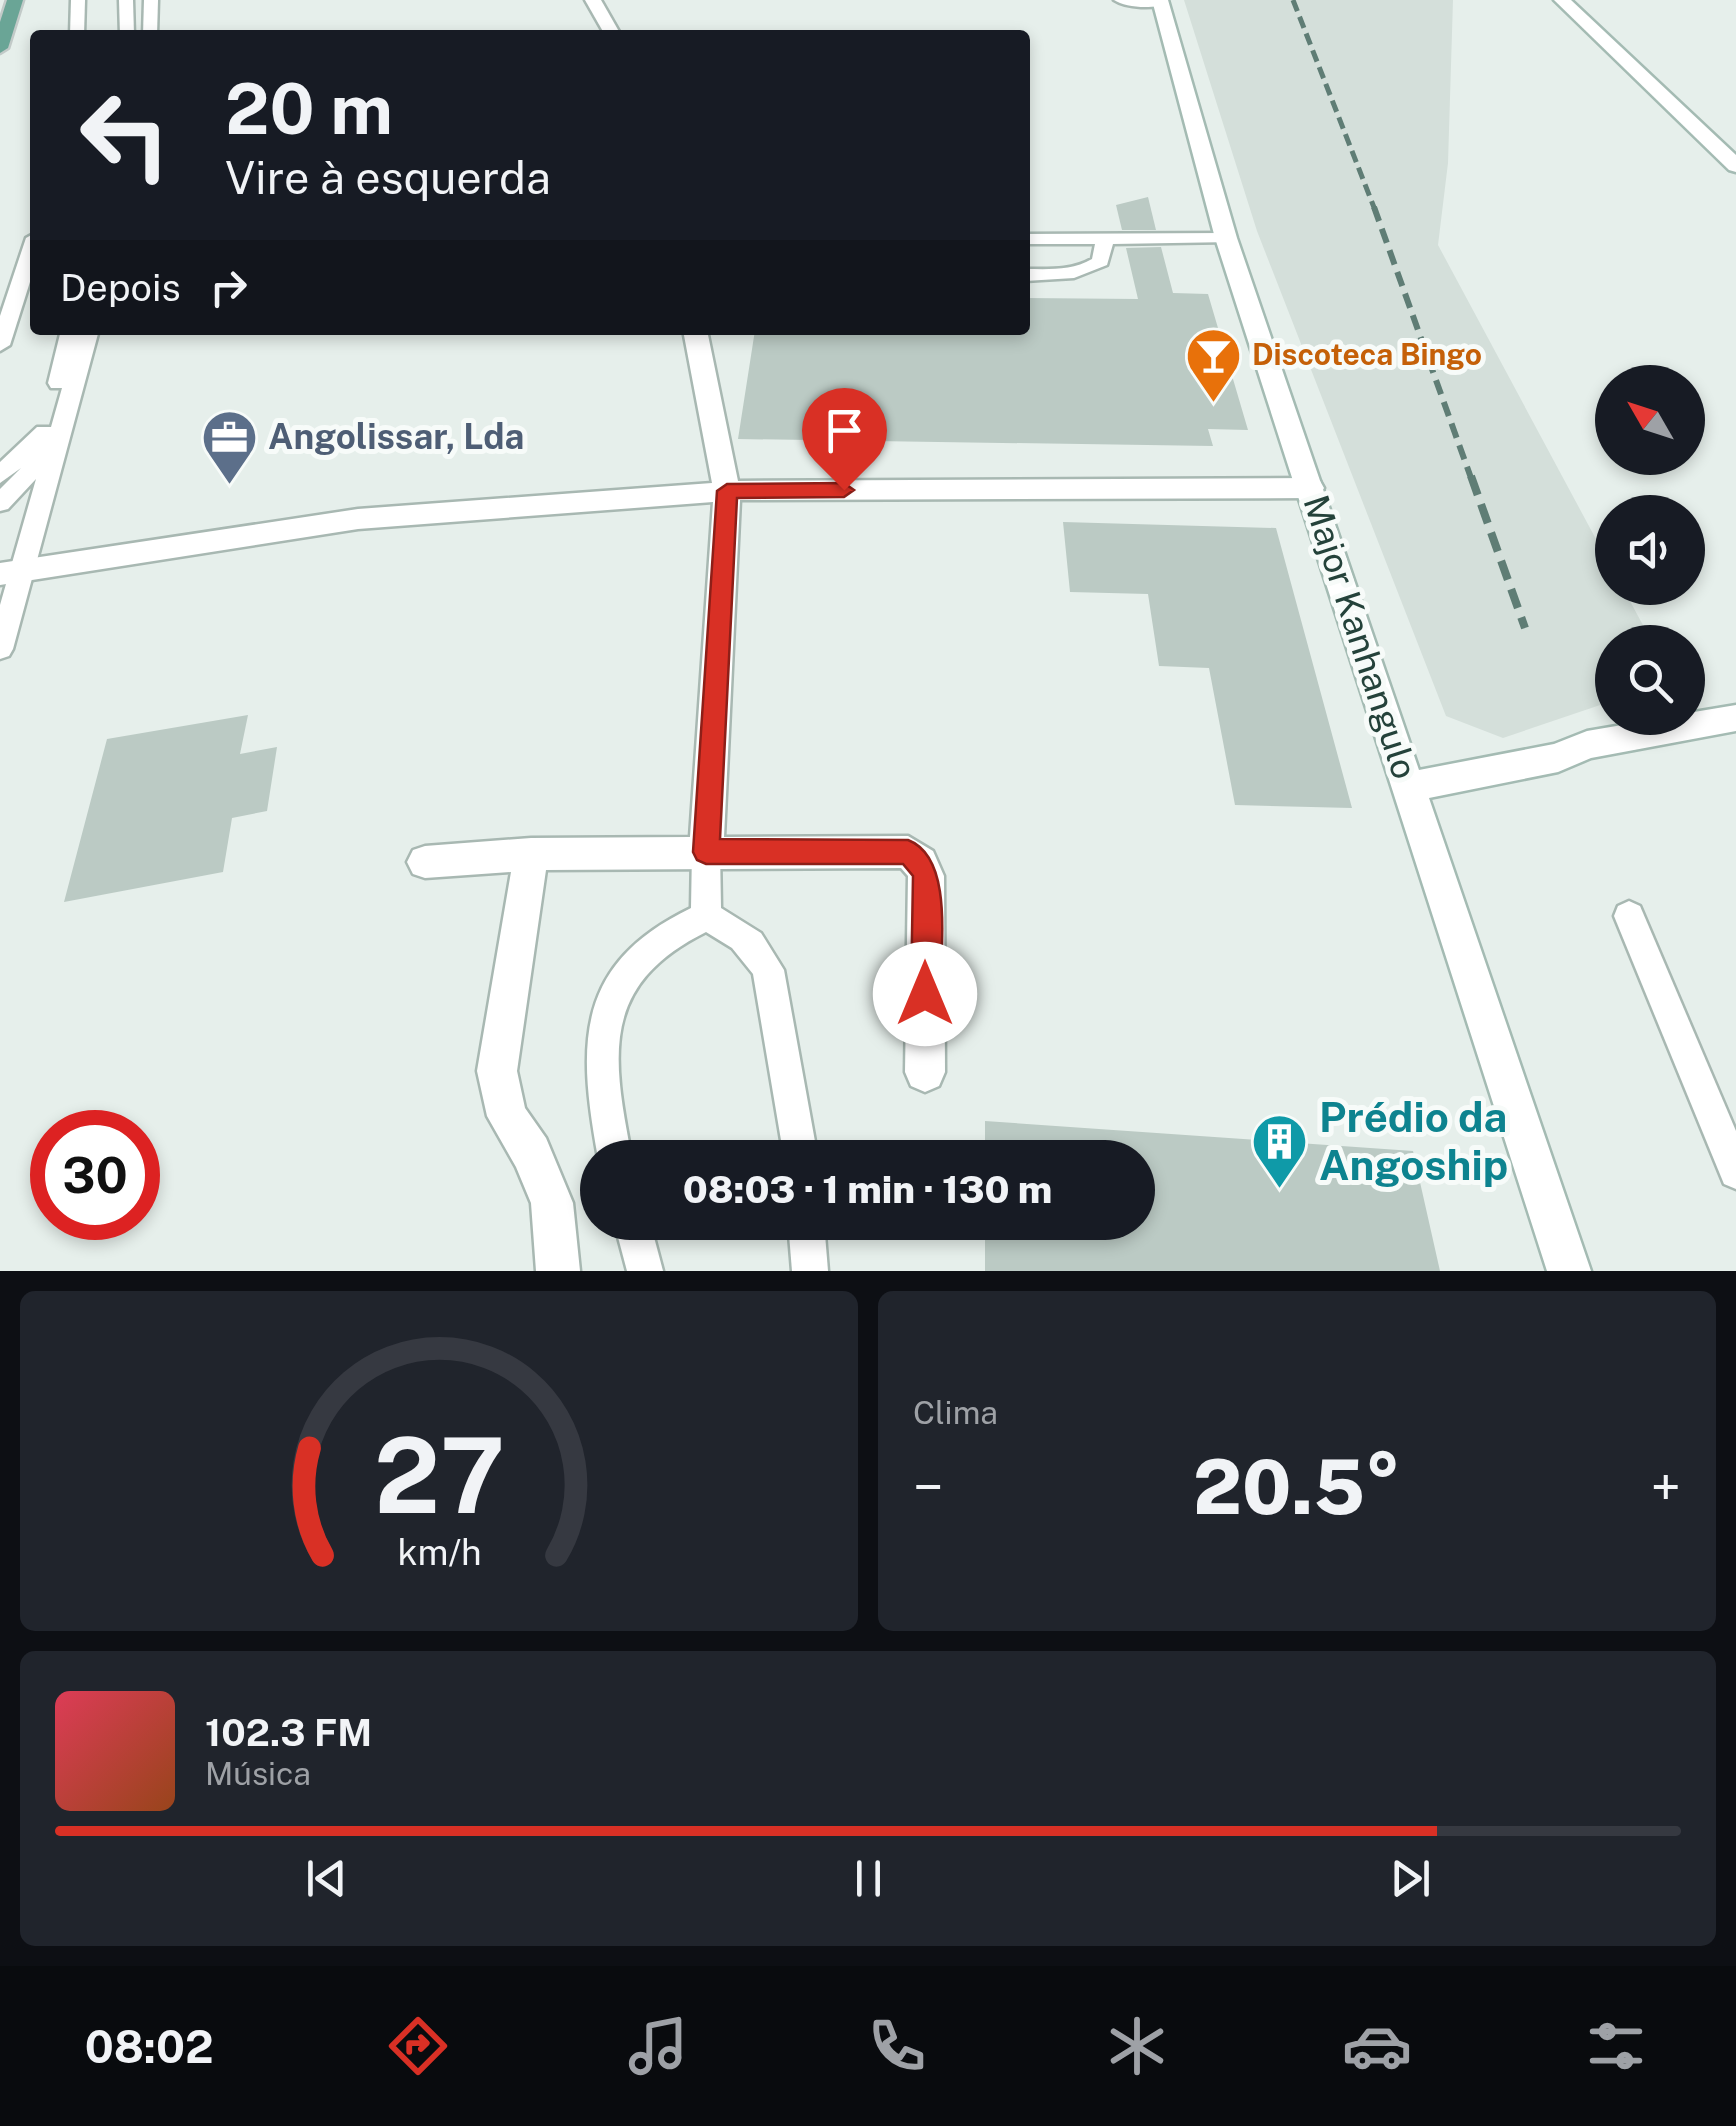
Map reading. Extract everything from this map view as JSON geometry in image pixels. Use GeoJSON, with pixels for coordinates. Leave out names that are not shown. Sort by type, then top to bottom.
{"type":"FeatureCollection","features":[{"type":"Feature","properties":{"kind":"main road"},"geometry":{"type":"LineString","coordinates":[[0,48],[14,0]]}},
{"type":"Feature","properties":{"kind":"street"},"geometry":{"type":"LineString","coordinates":[[593,0],[610,30]]}},
{"type":"Feature","properties":{"kind":"street"},"geometry":{"type":"LineString","coordinates":[[1122,0],[1160,1]]}},
{"type":"Feature","properties":{"kind":"street"},"geometry":{"type":"LineString","coordinates":[[1562,0],[1736,166]]}},
{"type":"Feature","properties":{"kind":"street","name":"Major Kanhangulo"},"geometry":{"type":"LineString","coordinates":[[1160,1],[1226,238],[1569,1271]]}},
{"type":"Feature","properties":{"kind":"street"},"geometry":{"type":"LineString","coordinates":[[696,335],[727,491],[706,852]]}},
{"type":"Feature","properties":{"kind":"street"},"geometry":{"type":"LineString","coordinates":[[11,573],[358,519],[727,491],[1311,488]]}},
{"type":"Feature","properties":{"kind":"street"},"geometry":{"type":"LineString","coordinates":[[1410,787],[1558,758],[1586,745],[1736,718]]}},
{"type":"Feature","properties":{"kind":"street"},"geometry":{"type":"LineString","coordinates":[[425,862],[531,854],[908,852],[921,863],[926,876],[925,1072]]}},
{"type":"Feature","properties":{"kind":"street"},"geometry":{"type":"LineString","coordinates":[[531,854],[497,1071],[507,1116],[531,1154],[552,1203],[558,1271]]}},
{"type":"Feature","properties":{"kind":"lane"},"geometry":{"type":"LineString","coordinates":[[77,30],[78,0]]}},
{"type":"Feature","properties":{"kind":"lane"},"geometry":{"type":"LineString","coordinates":[[126,0],[127,30]]}},
{"type":"Feature","properties":{"kind":"lane"},"geometry":{"type":"LineString","coordinates":[[150,30],[151,0]]}},
{"type":"Feature","properties":{"kind":"lane"},"geometry":{"type":"LineString","coordinates":[[1030,274],[1078,273],[1092,268],[1102,261],[1104,238]]}},
{"type":"Feature","properties":{"kind":"lane"},"geometry":{"type":"LineString","coordinates":[[1030,239],[1226,238]]}},
{"type":"Feature","properties":{"kind":"lane"},"geometry":{"type":"LineString","coordinates":[[0,345],[30,253]]}},
{"type":"Feature","properties":{"kind":"lane"},"geometry":{"type":"LineString","coordinates":[[0,503],[30,472],[46,428],[70,335]]}},
{"type":"Feature","properties":{"kind":"lane"},"geometry":{"type":"LineString","coordinates":[[0,649],[11,573],[87,335]]}},
{"type":"Feature","properties":{"kind":"lane"},"geometry":{"type":"LineString","coordinates":[[0,475],[46,428]]}},
{"type":"Feature","properties":{"kind":"lane"},"geometry":{"type":"LineString","coordinates":[[706,852],[706,916]]}},
{"type":"Feature","properties":{"kind":"lane"},"geometry":{"type":"LineString","coordinates":[[611,1140],[601,1042],[615,986],[640,956],[674,929],[706,916],[743,934],[759,951],[768,970],[797,1140]]}},
{"type":"Feature","properties":{"kind":"lane"},"geometry":{"type":"LineString","coordinates":[[1629,916],[1736,1172]]}},
{"type":"Feature","properties":{"kind":"lane"},"geometry":{"type":"LineString","coordinates":[[637,1240],[645,1271]]}},
{"type":"Feature","properties":{"kind":"lane"},"geometry":{"type":"LineString","coordinates":[[807,1240],[810,1271]]}},
{"type":"Feature","properties":{"kind":"shaded area"},"geometry":{"type":"Polygon","coordinates":[[[1184,0],[1453,0],[1448,163],[1438,245],[1595,537],[1595,605],[1632,605],[1643,625],[1595,625],[1595,707],[1503,738],[1446,716],[1257,231],[1184,0]]]}},
{"type":"Feature","properties":{"kind":"building"},"geometry":{"type":"Polygon","coordinates":[[[1148,197],[1156,230],[1122,230],[1116,205],[1148,197]]]}},
{"type":"Feature","properties":{"kind":"building"},"geometry":{"type":"Polygon","coordinates":[[[1161,247],[1173,293],[1208,294],[1248,430],[1208,429],[1213,446],[738,439],[754,335],[1030,335],[1030,298],[1138,299],[1126,248],[1161,247]]]}},
{"type":"Feature","properties":{"kind":"building"},"geometry":{"type":"Polygon","coordinates":[[[1063,522],[1276,528],[1352,808],[1235,805],[1209,668],[1159,666],[1148,594],[1070,592],[1063,522]]]}},
{"type":"Feature","properties":{"kind":"building"},"geometry":{"type":"Polygon","coordinates":[[[248,715],[240,754],[277,747],[267,811],[232,818],[223,872],[64,902],[107,739],[248,715]]]}},
{"type":"Feature","properties":{"kind":"building","name":"Prédio da Angoship"},"geometry":{"type":"Polygon","coordinates":[[[985,1121],[1413,1151],[1440,1271],[985,1271],[985,1240],[1155,1240],[1155,1140],[985,1140],[985,1121]]]}},
{"type":"Feature","properties":{"kind":"railway"},"geometry":{"type":"LineString","coordinates":[[1293,0],[1375,210]]}},
{"type":"Feature","properties":{"kind":"railway"},"geometry":{"type":"LineString","coordinates":[[1374,207],[1471,478]]}},
{"type":"Feature","properties":{"kind":"railway"},"geometry":{"type":"LineString","coordinates":[[1471,476],[1525,628]]}},
{"type":"Feature","properties":{"kind":"place","name":"Discoteca Bingo"},"geometry":{"type":"Point","coordinates":[1213,404]}},
{"type":"Feature","properties":{"kind":"place","name":"Angolissar, Lda"},"geometry":{"type":"Point","coordinates":[229,486]}},
{"type":"Feature","properties":{"kind":"place","name":"Prédio da Angoship"},"geometry":{"type":"Point","coordinates":[1280,1190]}},
{"type":"Feature","properties":{"kind":"route"},"geometry":{"type":"LineString","coordinates":[[844,490],[727,491],[706,852],[908,852],[921,863],[926,876],[925,994]]}}]}
